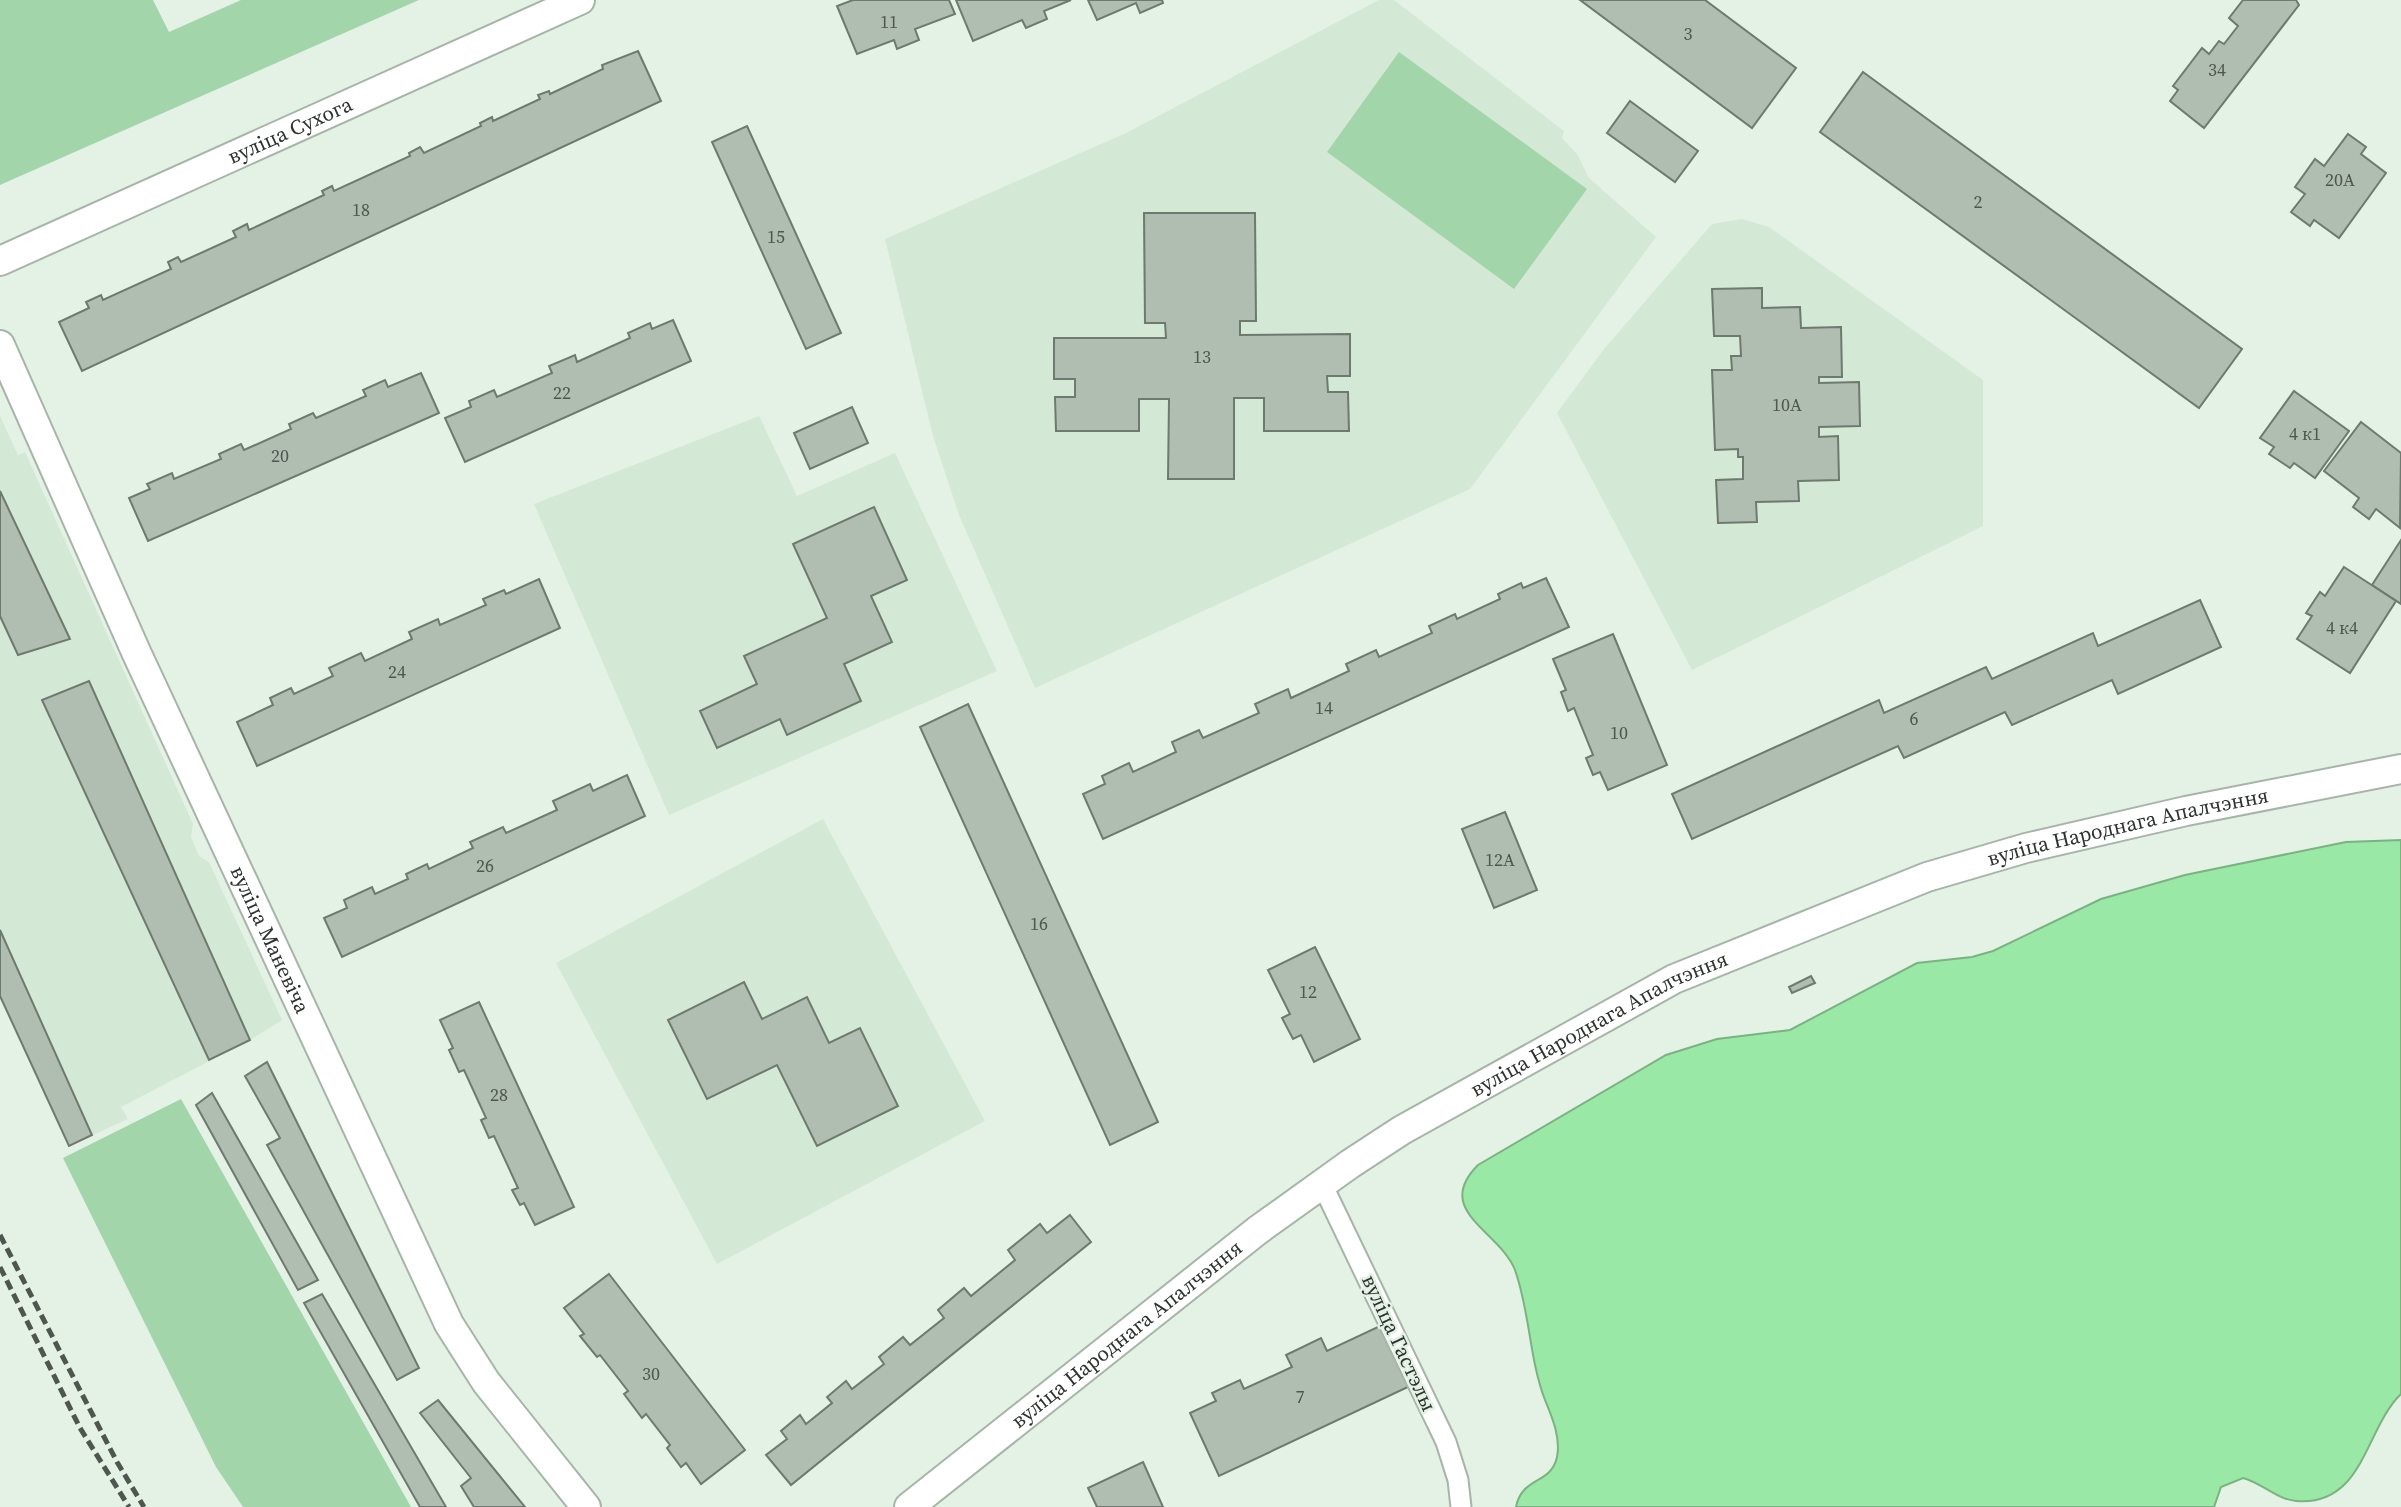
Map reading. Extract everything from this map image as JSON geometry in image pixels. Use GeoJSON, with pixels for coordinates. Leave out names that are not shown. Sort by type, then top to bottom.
{"type":"FeatureCollection","features":[{"type":"Feature","properties":{"kind":"street","name":"вуліца Сухога"},"geometry":{"type":"LineString","coordinates":[[0,261],[580,0]]}},
{"type":"Feature","properties":{"kind":"street","name":"вуліца Маневіча"},"geometry":{"type":"LineString","coordinates":[[0,345],[137,654],[449,1324],[486,1382],[586,1507]]}},
{"type":"Feature","properties":{"kind":"street","name":"вуліца Народнага Апалчэння"},"geometry":{"type":"LineString","coordinates":[[909,1507],[1258,1230],[1322,1184],[1402,1129],[1674,979],[1927,877],[2026,848],[2186,811],[2401,769]]}},
{"type":"Feature","properties":{"kind":"street","name":"вуліца Гастэлы"},"geometry":{"type":"LineString","coordinates":[[1322,1184],[1446,1443],[1458,1480],[1461,1507]]}},
{"type":"Feature","properties":{"kind":"shaded area"},"geometry":{"type":"Polygon","coordinates":[[[0,0],[153,0],[169,32],[241,0],[419,0],[0,185],[0,0]]]}},
{"type":"Feature","properties":{"kind":"shaded area"},"geometry":{"type":"Polygon","coordinates":[[[1379,0],[1394,0],[1564,131],[1562,138],[1577,154],[1589,178],[1656,237],[1470,489],[1035,688],[959,515],[933,436],[885,239],[1126,133],[1379,0]]]}},
{"type":"Feature","properties":{"kind":"shaded area"},"geometry":{"type":"Polygon","coordinates":[[[1399,52],[1587,189],[1514,289],[1327,152],[1399,52]]]}},
{"type":"Feature","properties":{"kind":"shaded area"},"geometry":{"type":"Polygon","coordinates":[[[1742,219],[1769,227],[1983,380],[1983,526],[1692,670],[1557,413],[1604,349],[1712,224],[1742,219]]]}},
{"type":"Feature","properties":{"kind":"shaded area"},"geometry":{"type":"Polygon","coordinates":[[[0,416],[18,455],[25,452],[193,824],[191,837],[199,856],[209,862],[282,1020],[250,1040],[121,1107],[128,1119],[69,1146],[0,996],[0,416]]]}},
{"type":"Feature","properties":{"kind":"shaded area"},"geometry":{"type":"Polygon","coordinates":[[[759,416],[797,496],[895,453],[997,671],[669,815],[534,504],[759,416]]]}},
{"type":"Feature","properties":{"kind":"shaded area"},"geometry":{"type":"Polygon","coordinates":[[[823,819],[985,1121],[717,1264],[556,963],[823,819]]]}},
{"type":"Feature","properties":{"kind":"shaded area"},"geometry":{"type":"Polygon","coordinates":[[[2401,840],[2401,1394],[2389,1409],[2350,1479],[2336,1492],[2319,1500],[2289,1500],[2243,1478],[2221,1487],[2214,1507],[1516,1507],[1524,1490],[1554,1466],[1558,1442],[1536,1368],[1515,1270],[1507,1256],[1474,1220],[1462,1195],[1466,1181],[1478,1165],[1666,1055],[1717,1039],[1790,1030],[1917,963],[1972,957],[1993,951],[2101,899],[2185,875],[2346,842],[2401,840]]]}},
{"type":"Feature","properties":{"kind":"shaded area"},"geometry":{"type":"Polygon","coordinates":[[[181,1099],[411,1507],[243,1507],[216,1467],[63,1158],[181,1099]]]}},
{"type":"Feature","properties":{"kind":"building"},"geometry":{"type":"Polygon","coordinates":[[[853,0],[949,0],[955,14],[915,29],[919,40],[897,49],[894,40],[857,54],[837,6],[853,0]]]}},
{"type":"Feature","properties":{"kind":"building"},"geometry":{"type":"Polygon","coordinates":[[[956,0],[1071,0],[1044,11],[1047,19],[1026,28],[1022,20],[973,41],[956,0]]]}},
{"type":"Feature","properties":{"kind":"building"},"geometry":{"type":"Polygon","coordinates":[[[1088,0],[1162,0],[1163,3],[1140,13],[1136,3],[1097,20],[1088,0]]]}},
{"type":"Feature","properties":{"kind":"building"},"geometry":{"type":"Polygon","coordinates":[[[1580,0],[1705,0],[1796,68],[1752,128],[1580,0]]]}},
{"type":"Feature","properties":{"kind":"building"},"geometry":{"type":"Polygon","coordinates":[[[2243,0],[2296,0],[2299,5],[2204,128],[2170,101],[2178,90],[2173,86],[2202,48],[2209,54],[2219,41],[2224,44],[2238,26],[2229,18],[2243,0]]]}},
{"type":"Feature","properties":{"kind":"building"},"geometry":{"type":"Polygon","coordinates":[[[638,51],[661,101],[82,371],[59,322],[89,308],[86,302],[101,295],[103,300],[171,269],[168,262],[178,257],[181,262],[236,237],[233,231],[247,224],[249,230],[324,195],[322,191],[332,186],[334,191],[410,156],[409,153],[420,147],[424,153],[481,126],[480,123],[492,117],[493,121],[540,99],[538,95],[549,91],[550,94],[603,69],[602,65],[638,51]]]}},
{"type":"Feature","properties":{"kind":"building"},"geometry":{"type":"Polygon","coordinates":[[[1863,72],[2242,349],[2199,408],[1820,132],[1863,72]]]}},
{"type":"Feature","properties":{"kind":"building"},"geometry":{"type":"Polygon","coordinates":[[[1630,101],[1698,151],[1675,182],[1607,133],[1630,101]]]}},
{"type":"Feature","properties":{"kind":"building"},"geometry":{"type":"Polygon","coordinates":[[[747,126],[841,333],[806,349],[712,142],[747,126]]]}},
{"type":"Feature","properties":{"kind":"building"},"geometry":{"type":"Polygon","coordinates":[[[2348,134],[2366,147],[2361,154],[2386,173],[2339,238],[2314,220],[2310,226],[2291,212],[2305,194],[2295,187],[2315,159],[2324,166],[2348,134]]]}},
{"type":"Feature","properties":{"kind":"building"},"geometry":{"type":"Polygon","coordinates":[[[1144,213],[1255,213],[1256,321],[1240,321],[1240,335],[1350,334],[1350,376],[1327,376],[1328,392],[1348,392],[1349,431],[1264,431],[1264,398],[1234,398],[1234,479],[1168,479],[1169,399],[1139,399],[1139,431],[1056,431],[1055,397],[1075,397],[1075,379],[1054,379],[1054,338],[1166,338],[1165,323],[1145,323],[1144,213]]]}},
{"type":"Feature","properties":{"kind":"building"},"geometry":{"type":"Polygon","coordinates":[[[1762,288],[1762,308],[1800,307],[1801,328],[1841,327],[1842,377],[1819,377],[1819,383],[1859,382],[1860,426],[1819,427],[1819,437],[1838,436],[1839,480],[1798,481],[1799,501],[1756,502],[1757,522],[1718,523],[1716,480],[1743,479],[1743,457],[1738,457],[1738,449],[1715,450],[1712,370],[1732,370],[1731,356],[1741,356],[1740,336],[1714,336],[1712,289],[1762,288]]]}},
{"type":"Feature","properties":{"kind":"building"},"geometry":{"type":"Polygon","coordinates":[[[673,320],[691,361],[465,462],[445,418],[471,407],[469,401],[494,390],[497,397],[552,373],[549,366],[575,355],[577,362],[630,338],[628,333],[650,323],[652,329],[673,320]]]}},
{"type":"Feature","properties":{"kind":"building"},"geometry":{"type":"Polygon","coordinates":[[[421,373],[439,413],[148,541],[129,498],[150,489],[147,484],[172,473],[174,479],[221,459],[219,454],[241,444],[244,450],[291,429],[289,424],[313,413],[316,418],[366,396],[363,390],[385,380],[388,387],[421,373]]]}},
{"type":"Feature","properties":{"kind":"building"},"geometry":{"type":"Polygon","coordinates":[[[2294,391],[2349,431],[2315,478],[2294,463],[2290,468],[2269,454],[2274,447],[2260,438],[2294,391]]]}},
{"type":"Feature","properties":{"kind":"building"},"geometry":{"type":"Polygon","coordinates":[[[852,407],[868,443],[810,469],[794,433],[852,407]]]}},
{"type":"Feature","properties":{"kind":"building"},"geometry":{"type":"Polygon","coordinates":[[[2361,422],[2401,453],[2400,528],[2376,509],[2369,519],[2353,507],[2359,498],[2324,471],[2361,422]]]}},
{"type":"Feature","properties":{"kind":"building"},"geometry":{"type":"Polygon","coordinates":[[[0,491],[70,639],[18,655],[0,616],[0,491]]]}},
{"type":"Feature","properties":{"kind":"building"},"geometry":{"type":"Polygon","coordinates":[[[874,507],[907,580],[871,596],[892,642],[844,664],[861,701],[787,735],[780,719],[717,748],[700,711],[757,684],[744,656],[827,618],[793,544],[874,507]]]}},
{"type":"Feature","properties":{"kind":"building"},"geometry":{"type":"Polygon","coordinates":[[[2401,540],[2401,604],[2372,585],[2401,540]]]}},
{"type":"Feature","properties":{"kind":"building"},"geometry":{"type":"Polygon","coordinates":[[[2344,567],[2396,601],[2350,673],[2297,639],[2312,616],[2306,613],[2320,592],[2325,596],[2344,567]]]}},
{"type":"Feature","properties":{"kind":"building"},"geometry":{"type":"Polygon","coordinates":[[[1546,578],[1569,627],[1103,839],[1083,794],[1105,784],[1102,776],[1129,763],[1133,772],[1176,752],[1172,742],[1199,730],[1203,738],[1259,713],[1255,704],[1288,689],[1291,698],[1349,671],[1346,664],[1376,650],[1379,657],[1432,633],[1429,626],[1455,614],[1457,619],[1500,599],[1498,594],[1521,583],[1523,588],[1546,578]]]}},
{"type":"Feature","properties":{"kind":"building"},"geometry":{"type":"Polygon","coordinates":[[[539,579],[560,628],[257,766],[237,722],[273,705],[270,698],[291,688],[294,694],[333,676],[329,668],[361,653],[365,661],[412,639],[409,632],[438,619],[440,625],[486,605],[483,599],[504,590],[506,594],[539,579]]]}},
{"type":"Feature","properties":{"kind":"building"},"geometry":{"type":"Polygon","coordinates":[[[2200,600],[2221,647],[2118,694],[2112,680],[2012,725],[2005,712],[1904,758],[1898,746],[1692,839],[1672,794],[1879,700],[1884,713],[1986,667],[1992,679],[2093,633],[2098,646],[2200,600]]]}},
{"type":"Feature","properties":{"kind":"building"},"geometry":{"type":"Polygon","coordinates":[[[1613,634],[1667,765],[1608,790],[1600,772],[1593,775],[1586,758],[1593,755],[1574,708],[1568,711],[1561,692],[1566,690],[1553,659],[1613,634]]]}},
{"type":"Feature","properties":{"kind":"building"},"geometry":{"type":"Polygon","coordinates":[[[89,681],[250,1040],[209,1060],[42,700],[89,681]]]}},
{"type":"Feature","properties":{"kind":"building"},"geometry":{"type":"Polygon","coordinates":[[[968,704],[1158,1122],[1110,1145],[920,727],[968,704]]]}},
{"type":"Feature","properties":{"kind":"building"},"geometry":{"type":"Polygon","coordinates":[[[627,775],[645,816],[342,957],[324,918],[347,908],[344,900],[372,887],[375,894],[408,879],[406,874],[427,864],[429,869],[473,848],[470,842],[503,827],[506,833],[557,810],[553,801],[590,784],[593,791],[627,775]]]}},
{"type":"Feature","properties":{"kind":"building"},"geometry":{"type":"Polygon","coordinates":[[[1505,812],[1537,890],[1494,908],[1462,829],[1505,812]]]}},
{"type":"Feature","properties":{"kind":"building"},"geometry":{"type":"Polygon","coordinates":[[[0,930],[92,1135],[69,1146],[0,996],[0,930]]]}},
{"type":"Feature","properties":{"kind":"building"},"geometry":{"type":"Polygon","coordinates":[[[1315,947],[1360,1039],[1314,1062],[1301,1035],[1293,1039],[1282,1018],[1290,1014],[1268,970],[1315,947]]]}},
{"type":"Feature","properties":{"kind":"building"},"geometry":{"type":"Polygon","coordinates":[[[1811,976],[1815,983],[1792,993],[1789,987],[1811,976]]]}},
{"type":"Feature","properties":{"kind":"building"},"geometry":{"type":"Polygon","coordinates":[[[744,982],[762,1019],[807,997],[829,1043],[860,1028],[898,1106],[817,1146],[777,1065],[707,1099],[668,1020],[744,982]]]}},
{"type":"Feature","properties":{"kind":"building"},"geometry":{"type":"Polygon","coordinates":[[[479,1002],[574,1207],[535,1225],[524,1203],[520,1205],[512,1190],[518,1188],[494,1136],[489,1138],[481,1120],[486,1118],[464,1070],[459,1072],[449,1050],[453,1048],[440,1020],[479,1002]]]}},
{"type":"Feature","properties":{"kind":"building"},"geometry":{"type":"Polygon","coordinates":[[[267,1062],[419,1368],[397,1380],[267,1145],[280,1138],[245,1076],[267,1062]]]}},
{"type":"Feature","properties":{"kind":"building"},"geometry":{"type":"Polygon","coordinates":[[[212,1093],[318,1280],[298,1290],[196,1105],[212,1093]]]}},
{"type":"Feature","properties":{"kind":"building"},"geometry":{"type":"Polygon","coordinates":[[[1070,1215],[1091,1242],[791,1485],[766,1455],[787,1439],[781,1431],[800,1415],[806,1424],[832,1403],[827,1397],[846,1381],[852,1389],[884,1364],[879,1357],[903,1337],[910,1345],[944,1318],[938,1310],[964,1288],[971,1296],[1015,1260],[1008,1250],[1040,1224],[1047,1233],[1070,1215]]]}},
{"type":"Feature","properties":{"kind":"building"},"geometry":{"type":"Polygon","coordinates":[[[609,1274],[745,1450],[701,1484],[686,1463],[681,1467],[667,1448],[670,1445],[646,1414],[642,1418],[624,1394],[628,1391],[600,1355],[597,1357],[580,1336],[584,1334],[564,1308],[609,1274]]]}},
{"type":"Feature","properties":{"kind":"building"},"geometry":{"type":"Polygon","coordinates":[[[322,1294],[446,1507],[420,1507],[304,1303],[322,1294]]]}},
{"type":"Feature","properties":{"kind":"building"},"geometry":{"type":"Polygon","coordinates":[[[1382,1325],[1410,1386],[1219,1476],[1190,1413],[1216,1401],[1212,1393],[1240,1380],[1244,1389],[1292,1367],[1286,1355],[1321,1338],[1327,1351],[1382,1325]]]}},
{"type":"Feature","properties":{"kind":"building"},"geometry":{"type":"Polygon","coordinates":[[[438,1400],[525,1507],[474,1507],[461,1486],[471,1478],[420,1413],[438,1400]]]}},
{"type":"Feature","properties":{"kind":"building"},"geometry":{"type":"Polygon","coordinates":[[[1143,1462],[1163,1507],[1097,1507],[1088,1488],[1143,1462]]]}},
{"type":"Feature","properties":{"kind":"railway"},"geometry":{"type":"LineString","coordinates":[[0,1235],[117,1462],[144,1507]]}},
{"type":"Feature","properties":{"kind":"railway"},"geometry":{"type":"LineString","coordinates":[[0,1267],[80,1428],[129,1507]]}}]}
